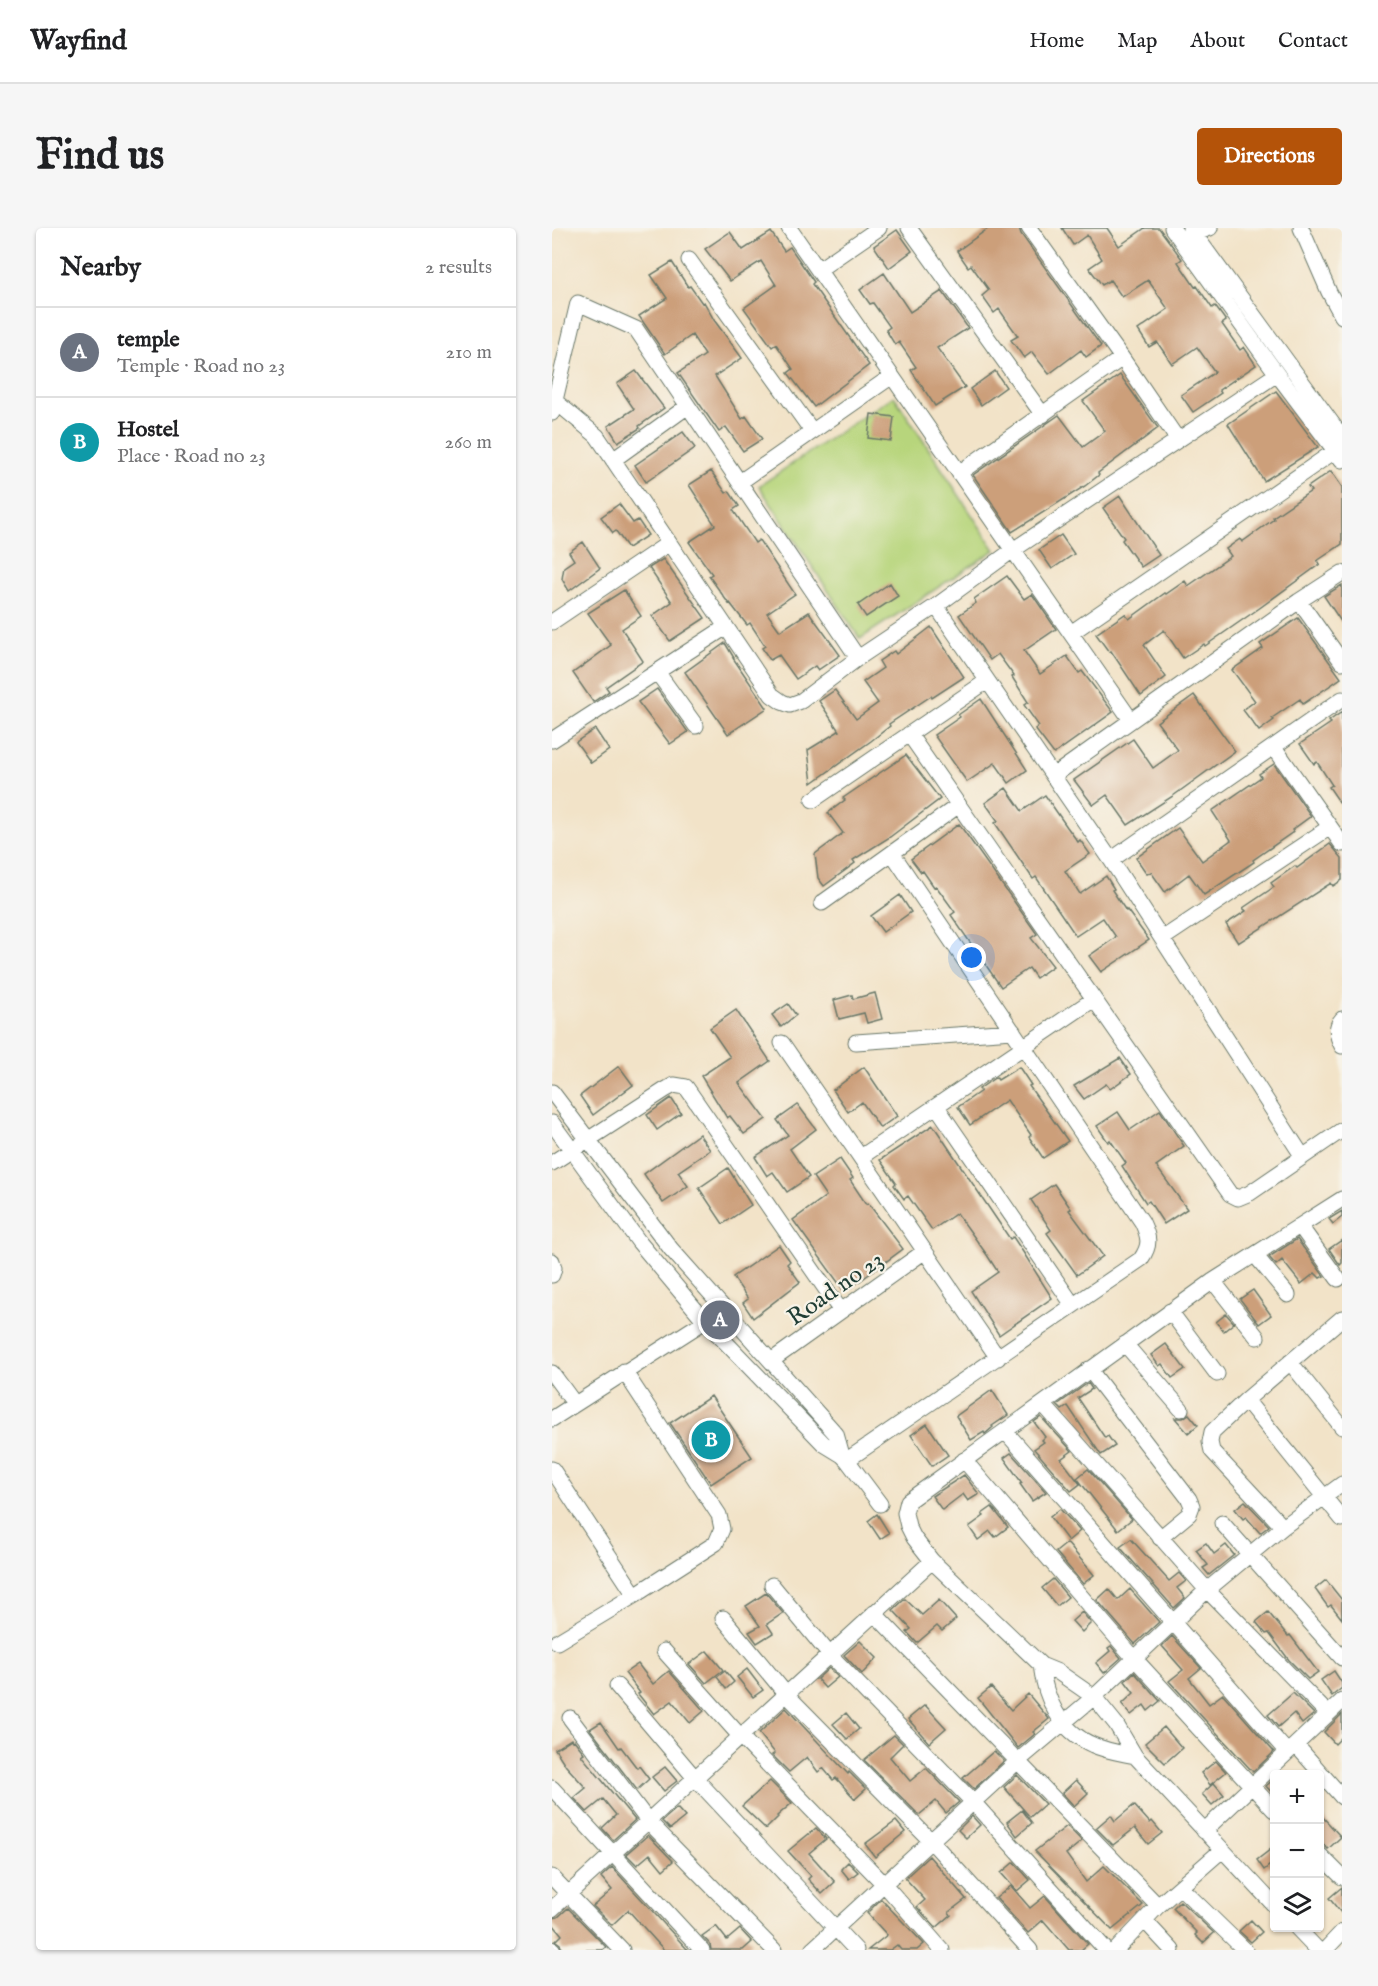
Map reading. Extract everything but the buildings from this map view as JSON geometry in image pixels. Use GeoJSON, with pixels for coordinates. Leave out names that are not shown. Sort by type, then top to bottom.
{"type":"FeatureCollection","features":[{"type":"Feature","properties":{"kind":"street"},"geometry":{"type":"LineString","coordinates":[[789,228],[1131,720]]}},
{"type":"Feature","properties":{"kind":"street"},"geometry":{"type":"LineString","coordinates":[[818,270],[879,228]]}},
{"type":"Feature","properties":{"kind":"street"},"geometry":{"type":"LineString","coordinates":[[909,228],[1043,415]]}},
{"type":"Feature","properties":{"kind":"street"},"geometry":{"type":"LineString","coordinates":[[1029,228],[1178,440]]}},
{"type":"Feature","properties":{"kind":"street"},"geometry":{"type":"LineString","coordinates":[[1184,232],[1210,228]]}},
{"type":"Feature","properties":{"kind":"street"},"geometry":{"type":"LineString","coordinates":[[1301,228],[1342,316]]}},
{"type":"Feature","properties":{"kind":"street"},"geometry":{"type":"LineString","coordinates":[[1184,232],[1276,374],[1340,448]]}},
{"type":"Feature","properties":{"kind":"street"},"geometry":{"type":"LineString","coordinates":[[1184,232],[1340,448]]}},
{"type":"Feature","properties":{"kind":"street"},"geometry":{"type":"LineString","coordinates":[[689,260],[812,431]]}},
{"type":"Feature","properties":{"kind":"street"},"geometry":{"type":"LineString","coordinates":[[858,658],[636,328],[578,303],[553,407],[597,436],[772,695],[790,705],[801,701],[858,658],[936,606],[1013,550],[1276,374]]}},
{"type":"Feature","properties":{"kind":"street"},"geometry":{"type":"LineString","coordinates":[[959,473],[1122,358]]}},
{"type":"Feature","properties":{"kind":"street"},"geometry":{"type":"LineString","coordinates":[[740,482],[892,376]]}},
{"type":"Feature","properties":{"kind":"street"},"geometry":{"type":"LineString","coordinates":[[613,460],[688,406]]}},
{"type":"Feature","properties":{"kind":"street"},"geometry":{"type":"LineString","coordinates":[[1071,633],[1340,448]]}},
{"type":"Feature","properties":{"kind":"street"},"geometry":{"type":"LineString","coordinates":[[552,622],[669,543]]}},
{"type":"Feature","properties":{"kind":"street"},"geometry":{"type":"LineString","coordinates":[[1053,776],[1299,601],[1342,573]]}},
{"type":"Feature","properties":{"kind":"street"},"geometry":{"type":"LineString","coordinates":[[1299,601],[1342,662]]}},
{"type":"Feature","properties":{"kind":"street"},"geometry":{"type":"LineString","coordinates":[[936,606],[1111,860],[1303,1156]]}},
{"type":"Feature","properties":{"kind":"street"},"geometry":{"type":"LineString","coordinates":[[552,740],[726,627]]}},
{"type":"Feature","properties":{"kind":"street"},"geometry":{"type":"LineString","coordinates":[[657,672],[696,726]]}},
{"type":"Feature","properties":{"kind":"street"},"geometry":{"type":"LineString","coordinates":[[813,800],[987,681]]}},
{"type":"Feature","properties":{"kind":"street"},"geometry":{"type":"LineString","coordinates":[[1111,860],[1342,699]]}},
{"type":"Feature","properties":{"kind":"street"},"geometry":{"type":"LineString","coordinates":[[909,734],[1230,1194],[1238,1198],[1250,1193],[1342,1130]]}},
{"type":"Feature","properties":{"kind":"street"},"geometry":{"type":"LineString","coordinates":[[1274,747],[1342,844]]}},
{"type":"Feature","properties":{"kind":"street"},"geometry":{"type":"LineString","coordinates":[[822,903],[958,805]]}},
{"type":"Feature","properties":{"kind":"street"},"geometry":{"type":"LineString","coordinates":[[1162,939],[1330,827]]}},
{"type":"Feature","properties":{"kind":"street"},"geometry":{"type":"LineString","coordinates":[[845,1458],[998,1358],[1141,1259],[1148,1249],[1149,1238],[1142,1222],[892,853]]}},
{"type":"Feature","properties":{"kind":"street"},"geometry":{"type":"LineString","coordinates":[[861,1157],[1094,999]]}},
{"type":"Feature","properties":{"kind":"street"},"geometry":{"type":"LineString","coordinates":[[1342,1018],[1338,1024],[1337,1033],[1342,1046]]}},
{"type":"Feature","properties":{"kind":"street"},"geometry":{"type":"LineString","coordinates":[[856,1042],[1013,1031]]}},
{"type":"Feature","properties":{"kind":"street"},"geometry":{"type":"LineString","coordinates":[[782,1043],[998,1358]]}},
{"type":"Feature","properties":{"kind":"street"},"geometry":{"type":"LineString","coordinates":[[552,1163],[665,1090],[674,1085],[686,1088],[841,1311]]}},
{"type":"Feature","properties":{"kind":"street"},"geometry":{"type":"LineString","coordinates":[[552,1092],[671,1249],[836,1434],[845,1458],[879,1504]]}},
{"type":"Feature","properties":{"kind":"street"},"geometry":{"type":"LineString","coordinates":[[937,1107],[1073,1305]]}},
{"type":"Feature","properties":{"kind":"street"},"geometry":{"type":"LineString","coordinates":[[552,1123],[639,1242],[705,1321],[824,1444],[845,1458]]}},
{"type":"Feature","properties":{"kind":"street"},"geometry":{"type":"LineString","coordinates":[[1270,1900],[1135,1756],[1116,1724],[1094,1697],[1058,1672],[1041,1665],[932,1561],[914,1538],[905,1508],[908,1501],[1212,1281],[1342,1199]]}},
{"type":"Feature","properties":{"kind":"street"},"geometry":{"type":"LineString","coordinates":[[1300,1226],[1338,1279]]}},
{"type":"Feature","properties":{"kind":"street","name":"Road no 23"},"geometry":{"type":"LineString","coordinates":[[771,1361],[925,1251]]}},
{"type":"Feature","properties":{"kind":"street"},"geometry":{"type":"LineString","coordinates":[[1255,1255],[1288,1295]]}},
{"type":"Feature","properties":{"kind":"street"},"geometry":{"type":"LineString","coordinates":[[552,1261],[554,1268],[552,1275]]}},
{"type":"Feature","properties":{"kind":"street"},"geometry":{"type":"LineString","coordinates":[[1212,1281],[1257,1338]]}},
{"type":"Feature","properties":{"kind":"street"},"geometry":{"type":"LineString","coordinates":[[552,1419],[705,1321],[722,1307]]}},
{"type":"Feature","properties":{"kind":"street"},"geometry":{"type":"LineString","coordinates":[[1170,1311],[1217,1374]]}},
{"type":"Feature","properties":{"kind":"street"},"geometry":{"type":"LineString","coordinates":[[1283,1527],[1217,1458],[1210,1442],[1212,1432],[1290,1362],[1340,1325]]}},
{"type":"Feature","properties":{"kind":"street"},"geometry":{"type":"LineString","coordinates":[[1125,1344],[1181,1409]]}},
{"type":"Feature","properties":{"kind":"street"},"geometry":{"type":"LineString","coordinates":[[1290,1362],[1342,1427]]}},
{"type":"Feature","properties":{"kind":"street"},"geometry":{"type":"LineString","coordinates":[[1089,1369],[1189,1499],[1192,1506],[1189,1514],[1160,1538]]}},
{"type":"Feature","properties":{"kind":"street"},"geometry":{"type":"LineString","coordinates":[[557,1642],[716,1543],[722,1529],[719,1515],[624,1371]]}},
{"type":"Feature","properties":{"kind":"street"},"geometry":{"type":"LineString","coordinates":[[552,1372],[574,1403]]}},
{"type":"Feature","properties":{"kind":"street"},"geometry":{"type":"LineString","coordinates":[[1246,1400],[1342,1519]]}},
{"type":"Feature","properties":{"kind":"street"},"geometry":{"type":"LineString","coordinates":[[1043,1404],[1208,1590],[1338,1707],[1291,1748],[1204,1831]]}},
{"type":"Feature","properties":{"kind":"street"},"geometry":{"type":"LineString","coordinates":[[1005,1431],[1172,1623],[1291,1748],[1342,1797]]}},
{"type":"Feature","properties":{"kind":"street"},"geometry":{"type":"LineString","coordinates":[[964,1460],[1134,1658],[1270,1805]]}},
{"type":"Feature","properties":{"kind":"street"},"geometry":{"type":"LineString","coordinates":[[552,1469],[635,1595]]}},
{"type":"Feature","properties":{"kind":"street"},"geometry":{"type":"LineString","coordinates":[[812,1950],[1018,1761],[1094,1697],[1208,1590],[1283,1527],[1342,1484]]}},
{"type":"Feature","properties":{"kind":"street"},"geometry":{"type":"LineString","coordinates":[[1222,1523],[1342,1658]]}},
{"type":"Feature","properties":{"kind":"street"},"geometry":{"type":"LineString","coordinates":[[552,1909],[932,1561]]}},
{"type":"Feature","properties":{"kind":"street"},"geometry":{"type":"LineString","coordinates":[[772,1585],[829,1654],[973,1802],[1106,1950]]}},
{"type":"Feature","properties":{"kind":"street"},"geometry":{"type":"LineString","coordinates":[[874,1613],[1158,1906]]}},
{"type":"Feature","properties":{"kind":"street"},"geometry":{"type":"LineString","coordinates":[[723,1618],[786,1694],[931,1841],[1030,1950]]}},
{"type":"Feature","properties":{"kind":"street"},"geometry":{"type":"LineString","coordinates":[[664,1651],[740,1736],[883,1883],[942,1950]]}},
{"type":"Feature","properties":{"kind":"street"},"geometry":{"type":"LineString","coordinates":[[1041,1665],[1050,1704],[1063,1722],[1091,1745],[1135,1756]]}},
{"type":"Feature","properties":{"kind":"street"},"geometry":{"type":"LineString","coordinates":[[617,1686],[695,1778],[856,1950]]}},
{"type":"Feature","properties":{"kind":"street"},"geometry":{"type":"LineString","coordinates":[[570,1718],[648,1821],[774,1950]]}},
{"type":"Feature","properties":{"kind":"street"},"geometry":{"type":"LineString","coordinates":[[552,1788],[702,1950]]}},
{"type":"Feature","properties":{"kind":"street"},"geometry":{"type":"LineString","coordinates":[[1116,1950],[1158,1906],[1222,1850]]}},
{"type":"Feature","properties":{"kind":"street"},"geometry":{"type":"LineString","coordinates":[[1324,1859],[1342,1877]]}},
{"type":"Feature","properties":{"kind":"street"},"geometry":{"type":"LineString","coordinates":[[552,1877],[622,1950]]}},
{"type":"Feature","properties":{"kind":"street"},"geometry":{"type":"LineString","coordinates":[[1180,1887],[1245,1950]]}},
{"type":"Feature","properties":{"kind":"street"},"geometry":{"type":"LineString","coordinates":[[1145,1921],[1172,1950]]}},
{"type":"Feature","properties":{"kind":"street"},"geometry":{"type":"LineString","coordinates":[[1301,1932],[1318,1950]]}},
{"type":"Feature","properties":{"kind":"street"},"geometry":{"type":"LineString","coordinates":[[1325,1950],[1342,1932]]}},
{"type":"Feature","properties":{"kind":"green space"},"geometry":{"type":"Polygon","coordinates":[[[894,396],[995,550],[860,639],[759,486],[894,396]]]}},
{"type":"Feature","properties":{"kind":"place","name":"temple"},"geometry":{"type":"Point","coordinates":[720,1320]}},
{"type":"Feature","properties":{"kind":"place","name":"Hostel"},"geometry":{"type":"Point","coordinates":[711,1440]}}]}
